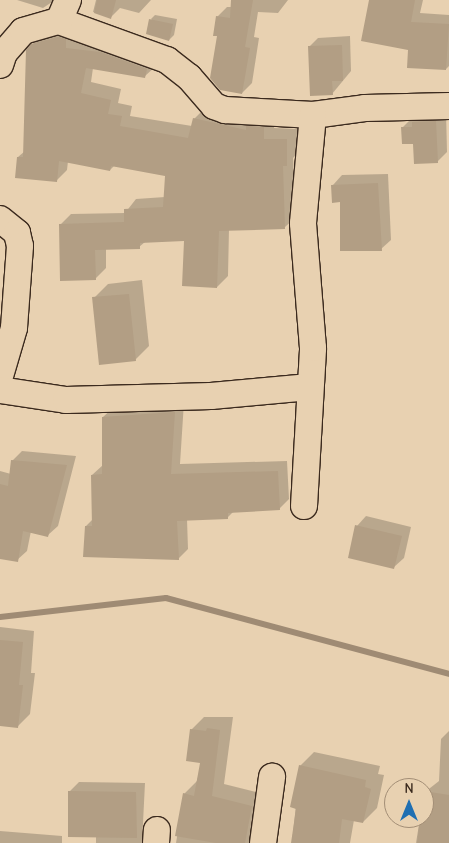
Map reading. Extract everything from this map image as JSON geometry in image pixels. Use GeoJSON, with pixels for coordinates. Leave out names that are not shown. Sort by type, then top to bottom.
{"type":"FeatureCollection","features":[{"type":"Feature","properties":{"kind":"street"},"geometry":{"type":"LineString","coordinates":[[0,65],[11,29],[64,10],[167,60],[190,77],[214,106],[225,110],[313,115],[365,108],[449,106]]}},
{"type":"Feature","properties":{"kind":"street"},"geometry":{"type":"LineString","coordinates":[[304,506],[313,348],[303,223],[304,182],[313,115]]}},
{"type":"Feature","properties":{"kind":"street"},"geometry":{"type":"LineString","coordinates":[[0,219],[17,233],[20,246],[14,328],[0,376]]}},
{"type":"Feature","properties":{"kind":"street"},"geometry":{"type":"LineString","coordinates":[[0,390],[66,400],[211,396],[310,388]]}},
{"type":"Feature","properties":{"kind":"street"},"geometry":{"type":"LineString","coordinates":[[263,843],[272,777]]}},
{"type":"Feature","properties":{"kind":"building"},"geometry":{"type":"Polygon","coordinates":[[[97,0],[116,0],[111,19],[94,13],[97,0]]]}},
{"type":"Feature","properties":{"kind":"building"},"geometry":{"type":"Polygon","coordinates":[[[231,0],[253,0],[245,47],[250,48],[242,94],[220,90],[210,78],[217,36],[213,36],[216,16],[230,18],[231,0]]]}},
{"type":"Feature","properties":{"kind":"building"},"geometry":{"type":"Polygon","coordinates":[[[369,0],[415,0],[411,22],[449,24],[446,70],[407,68],[408,50],[361,41],[369,0]]]}},
{"type":"Feature","properties":{"kind":"building"},"geometry":{"type":"Polygon","coordinates":[[[149,19],[173,24],[169,41],[146,34],[149,19]]]}},
{"type":"Feature","properties":{"kind":"building"},"geometry":{"type":"Polygon","coordinates":[[[58,37],[66,39],[66,48],[100,52],[147,69],[145,78],[86,68],[81,93],[111,100],[108,114],[122,116],[120,126],[188,138],[193,118],[246,130],[246,126],[264,127],[264,139],[287,139],[287,166],[283,166],[285,229],[219,231],[217,288],[182,286],[184,241],[140,243],[140,249],[95,250],[96,280],[60,281],[59,224],[124,222],[124,209],[163,207],[165,176],[111,166],[110,171],[59,161],[57,182],[15,178],[17,157],[23,157],[26,50],[31,44],[58,37]]]}},
{"type":"Feature","properties":{"kind":"building"},"geometry":{"type":"Polygon","coordinates":[[[342,45],[343,81],[332,81],[333,95],[310,96],[308,46],[342,45]]]}},
{"type":"Feature","properties":{"kind":"building"},"geometry":{"type":"Polygon","coordinates":[[[436,121],[438,163],[414,164],[413,144],[402,144],[401,127],[412,127],[412,122],[436,121]]]}},
{"type":"Feature","properties":{"kind":"building"},"geometry":{"type":"Polygon","coordinates":[[[378,183],[382,251],[340,251],[340,202],[332,203],[331,185],[378,183]]]}},
{"type":"Feature","properties":{"kind":"building"},"geometry":{"type":"Polygon","coordinates":[[[129,294],[136,361],[99,365],[92,297],[129,294]]]}},
{"type":"Feature","properties":{"kind":"building"},"geometry":{"type":"Polygon","coordinates":[[[175,412],[171,474],[278,471],[280,510],[228,513],[228,519],[177,521],[179,560],[83,557],[85,526],[92,526],[91,475],[102,474],[102,417],[175,412]]]}},
{"type":"Feature","properties":{"kind":"building"},"geometry":{"type":"Polygon","coordinates":[[[11,460],[67,465],[48,537],[23,531],[18,562],[0,559],[0,484],[8,486],[11,460]]]}},
{"type":"Feature","properties":{"kind":"building"},"geometry":{"type":"Polygon","coordinates":[[[355,525],[402,536],[394,569],[348,558],[355,525]]]}},
{"type":"Feature","properties":{"kind":"building"},"geometry":{"type":"Polygon","coordinates":[[[0,640],[23,642],[19,685],[23,685],[18,728],[0,726],[0,640]]]}},
{"type":"Feature","properties":{"kind":"building"},"geometry":{"type":"Polygon","coordinates":[[[207,728],[220,730],[212,796],[252,806],[245,843],[216,843],[175,836],[183,793],[194,796],[200,763],[186,761],[190,729],[206,731],[207,728]]]}},
{"type":"Feature","properties":{"kind":"building"},"geometry":{"type":"Polygon","coordinates":[[[299,765],[366,780],[365,787],[371,789],[363,823],[342,819],[339,843],[291,843],[296,809],[290,807],[299,765]]]}},
{"type":"Feature","properties":{"kind":"building"},"geometry":{"type":"Polygon","coordinates":[[[68,791],[136,792],[137,838],[68,837],[68,791]]]}},
{"type":"Feature","properties":{"kind":"building"},"geometry":{"type":"Polygon","coordinates":[[[434,793],[449,795],[449,843],[417,843],[419,828],[434,828],[434,793]]]}},
{"type":"Feature","properties":{"kind":"waterway"},"geometry":{"type":"LineString","coordinates":[[0,617],[166,598],[449,674]]}}]}
